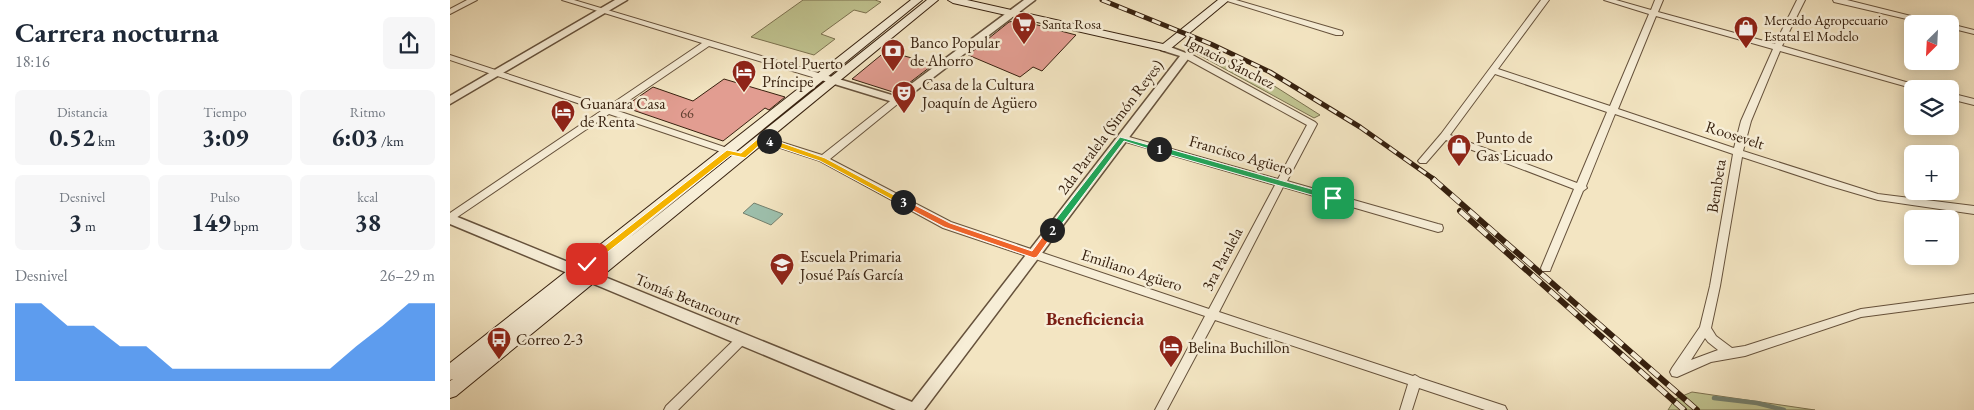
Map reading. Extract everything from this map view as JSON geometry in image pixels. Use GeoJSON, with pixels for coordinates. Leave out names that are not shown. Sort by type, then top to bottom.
{"type":"FeatureCollection","features":[{"type":"Feature","properties":{"kind":"main road","name":"Ignacio Sánchez"},"geometry":{"type":"LineString","coordinates":[[953,0],[1165,48]]}},
{"type":"Feature","properties":{"kind":"main road"},"geometry":{"type":"LineString","coordinates":[[1165,48],[1224,0]]}},
{"type":"Feature","properties":{"kind":"main road"},"geometry":{"type":"LineString","coordinates":[[450,373],[584,275],[923,2]]}},
{"type":"Feature","properties":{"kind":"main road"},"geometry":{"type":"LineString","coordinates":[[736,154],[762,139],[828,79]]}},
{"type":"Feature","properties":{"kind":"main road"},"geometry":{"type":"LineString","coordinates":[[450,391],[584,275]]}},
{"type":"Feature","properties":{"kind":"street"},"geometry":{"type":"LineString","coordinates":[[450,12],[473,0]]}},
{"type":"Feature","properties":{"kind":"street"},"geometry":{"type":"LineString","coordinates":[[566,0],[897,100]]}},
{"type":"Feature","properties":{"kind":"street"},"geometry":{"type":"LineString","coordinates":[[450,102],[622,0]]}},
{"type":"Feature","properties":{"kind":"street"},"geometry":{"type":"LineString","coordinates":[[823,159],[897,100],[1030,0]]}},
{"type":"Feature","properties":{"kind":"street"},"geometry":{"type":"LineString","coordinates":[[1228,0],[1338,33]]}},
{"type":"Feature","properties":{"kind":"street"},"geometry":{"type":"LineString","coordinates":[[1423,161],[1444,136],[1545,0]]}},
{"type":"Feature","properties":{"kind":"street"},"geometry":{"type":"LineString","coordinates":[[1608,0],[1904,83]]}},
{"type":"Feature","properties":{"kind":"street"},"geometry":{"type":"LineString","coordinates":[[1546,268],[1582,188],[1659,0]]}},
{"type":"Feature","properties":{"kind":"street","name":"Bembeta"},"geometry":{"type":"LineString","coordinates":[[1729,352],[1701,360],[1676,372],[1705,328],[1717,276],[1738,152],[1746,121],[1801,0]]}},
{"type":"Feature","properties":{"kind":"street"},"geometry":{"type":"LineString","coordinates":[[1837,0],[1904,16]]}},
{"type":"Feature","properties":{"kind":"street"},"geometry":{"type":"LineString","coordinates":[[1959,28],[1974,32]]}},
{"type":"Feature","properties":{"kind":"street"},"geometry":{"type":"LineString","coordinates":[[450,218],[708,43]]}},
{"type":"Feature","properties":{"kind":"street","name":"Ignacio Sánchez"},"geometry":{"type":"LineString","coordinates":[[1165,48],[1186,55],[1312,124]]}},
{"type":"Feature","properties":{"kind":"street","name":"2da Paralela (Simón Reyes)"},"geometry":{"type":"LineString","coordinates":[[914,410],[1186,55]]}},
{"type":"Feature","properties":{"kind":"street"},"geometry":{"type":"LineString","coordinates":[[450,57],[736,154]]}},
{"type":"Feature","properties":{"kind":"street","name":"Roosevelt"},"geometry":{"type":"LineString","coordinates":[[1492,70],[1878,198],[1974,210]]}},
{"type":"Feature","properties":{"kind":"street"},"geometry":{"type":"LineString","coordinates":[[1959,98],[1974,102]]}},
{"type":"Feature","properties":{"kind":"street","name":"3ra Paralela"},"geometry":{"type":"LineString","coordinates":[[1161,410],[1312,124]]}},
{"type":"Feature","properties":{"kind":"street"},"geometry":{"type":"LineString","coordinates":[[1444,136],[1582,188]]}},
{"type":"Feature","properties":{"kind":"street","name":"Francisco Agüero"},"geometry":{"type":"LineString","coordinates":[[1122,138],[1438,228]]}},
{"type":"Feature","properties":{"kind":"street","name":"Emiliano Agüero"},"geometry":{"type":"LineString","coordinates":[[762,139],[823,159],[947,225],[1501,410]]}},
{"type":"Feature","properties":{"kind":"street","name":"Tomás Betancourt"},"geometry":{"type":"LineString","coordinates":[[450,218],[914,410]]}},
{"type":"Feature","properties":{"kind":"street"},"geometry":{"type":"LineString","coordinates":[[1705,328],[1712,339],[1729,352],[1745,352],[1861,313],[1974,298]]}},
{"type":"Feature","properties":{"kind":"street"},"geometry":{"type":"LineString","coordinates":[[670,410],[741,340]]}},
{"type":"Feature","properties":{"kind":"street"},"geometry":{"type":"LineString","coordinates":[[1406,410],[1415,380]]}},
{"type":"Feature","properties":{"kind":"shaded area"},"geometry":{"type":"Polygon","coordinates":[[[803,0],[875,0],[881,2],[866,13],[854,10],[821,34],[835,39],[814,55],[751,37],[803,0]]]}},
{"type":"Feature","properties":{"kind":"shaded area"},"geometry":{"type":"Polygon","coordinates":[[[1194,44],[1257,75],[1320,115],[1314,118],[1192,51],[1194,44]]]}},
{"type":"Feature","properties":{"kind":"shaded area"},"geometry":{"type":"Polygon","coordinates":[[[754,203],[783,214],[771,225],[743,213],[754,203]]]}},
{"type":"Feature","properties":{"kind":"shaded area"},"geometry":{"type":"Polygon","coordinates":[[[1692,392],[1815,410],[1668,410],[1675,399],[1692,392]]]}},
{"type":"Feature","properties":{"kind":"building","name":"Santa Rosa"},"geometry":{"type":"Polygon","coordinates":[[[1018,20],[1076,35],[1042,71],[1033,67],[1020,77],[968,55],[1009,22],[1018,20]]]}},
{"type":"Feature","properties":{"kind":"building","name":"Banco Popular de Ahorro"},"geometry":{"type":"Polygon","coordinates":[[[886,51],[934,64],[896,93],[852,79],[886,51]]]}},
{"type":"Feature","properties":{"kind":"building"},"geometry":{"type":"Polygon","coordinates":[[[724,79],[785,97],[769,110],[765,108],[723,141],[624,107],[653,87],[693,101],[724,79]]]}},
{"type":"Feature","properties":{"kind":"waterway"},"geometry":{"type":"LineString","coordinates":[[1714,398],[1757,403],[1784,410]]}},
{"type":"Feature","properties":{"kind":"railway"},"geometry":{"type":"LineString","coordinates":[[1102,0],[1211,44],[1270,72],[1360,127],[1435,180]]}},
{"type":"Feature","properties":{"kind":"railway"},"geometry":{"type":"LineString","coordinates":[[1433,179],[1697,410]]}},
{"type":"Feature","properties":{"kind":"railway"},"geometry":{"type":"LineString","coordinates":[[1460,211],[1684,410]]}},
{"type":"Feature","properties":{"kind":"place","name":"Santa Rosa"},"geometry":{"type":"Point","coordinates":[1024,45]}},
{"type":"Feature","properties":{"kind":"place","name":"Mercado Agropecuario Estatal El Modelo"},"geometry":{"type":"Point","coordinates":[1746,49]}},
{"type":"Feature","properties":{"kind":"place","name":"Banco Popular de Ahorro"},"geometry":{"type":"Point","coordinates":[893,72]}},
{"type":"Feature","properties":{"kind":"place","name":"Hotel Puerto Príncipe"},"geometry":{"type":"Point","coordinates":[744,93]}},
{"type":"Feature","properties":{"kind":"place","name":"Casa de la Cultura Joaquín de Agüero"},"geometry":{"type":"Point","coordinates":[904,114]}},
{"type":"Feature","properties":{"kind":"place","name":"Guanara Casa de Renta"},"geometry":{"type":"Point","coordinates":[563,133]}},
{"type":"Feature","properties":{"kind":"place","name":"Punto de Gas Licuado"},"geometry":{"type":"Point","coordinates":[1459,167]}},
{"type":"Feature","properties":{"kind":"place","name":"Escuela Primaria Josué País García"},"geometry":{"type":"Point","coordinates":[782,286]}},
{"type":"Feature","properties":{"kind":"place","name":"Correo 2-3"},"geometry":{"type":"Point","coordinates":[499,360]}},
{"type":"Feature","properties":{"kind":"place","name":"Belina Buchillon"},"geometry":{"type":"Point","coordinates":[1171,368]}},
{"type":"Feature","properties":{"kind":"district","name":"Beneficiencia"},"geometry":{"type":"Point","coordinates":[1095,318]}},
{"type":"Feature","properties":{"kind":"route"},"geometry":{"type":"LineString","coordinates":[[587,264],[730,152],[742,156],[762,139],[823,159],[947,225],[1034,254],[1122,138],[1333,198]]}}]}
